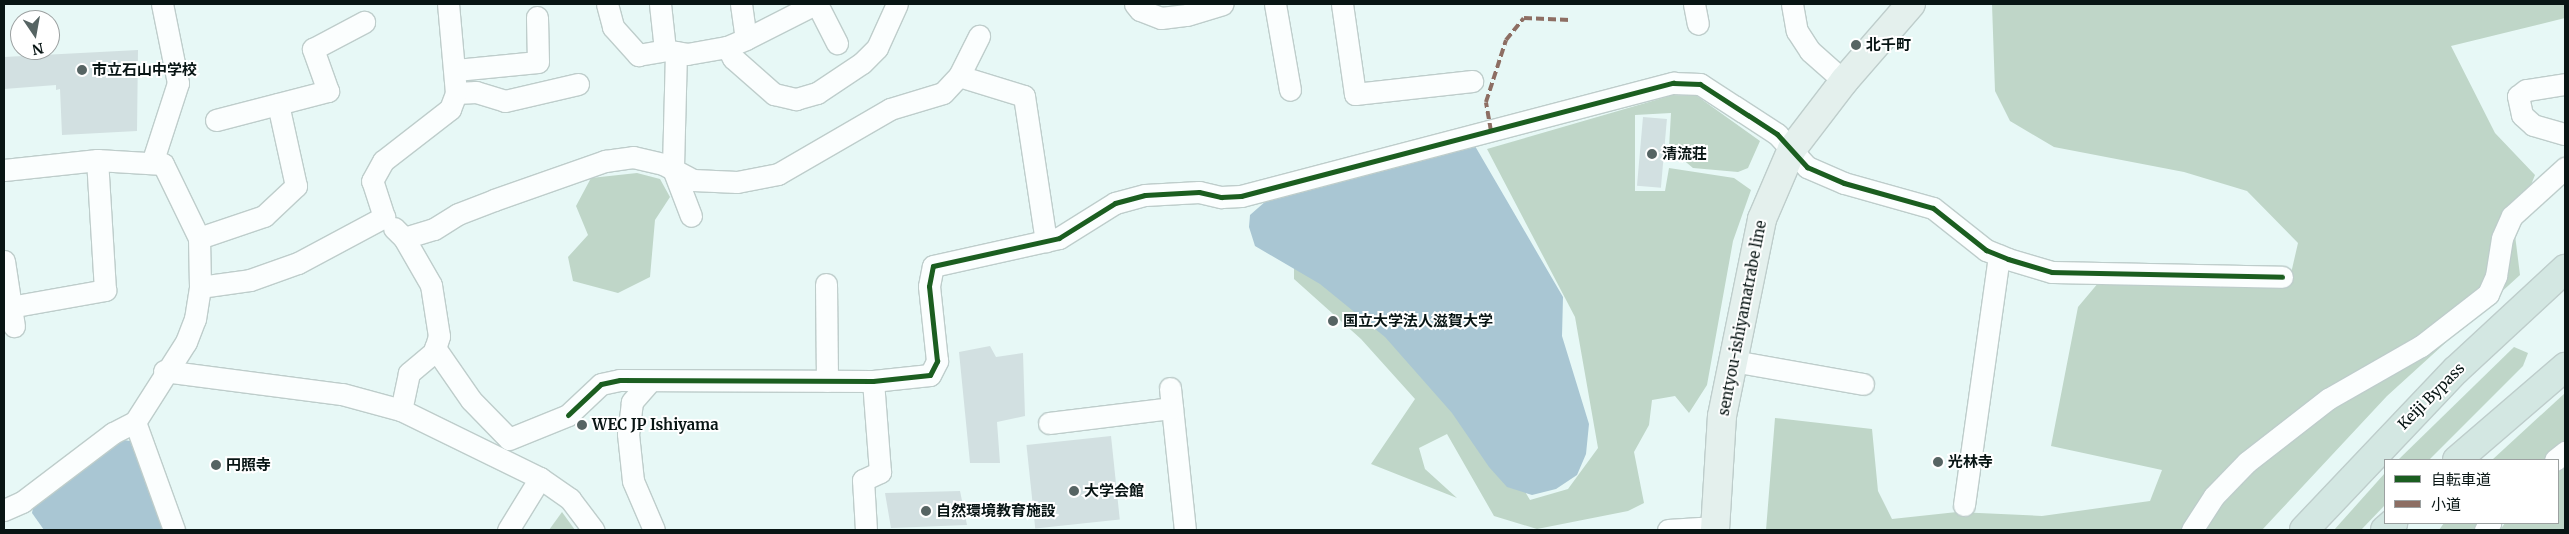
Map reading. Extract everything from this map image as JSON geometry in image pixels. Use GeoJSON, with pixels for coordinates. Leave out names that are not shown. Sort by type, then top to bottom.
{"type":"FeatureCollection","features":[{"type":"Feature","properties":{"kind":"highway","name":"Keiji Bypass"},"geometry":{"type":"LineString","coordinates":[[2304,530],[2456,370],[2565,269]]}},
{"type":"Feature","properties":{"kind":"highway"},"geometry":{"type":"LineString","coordinates":[[2458,459],[2565,367]]}},
{"type":"Feature","properties":{"kind":"main road","name":"sentyou-ishiyamatrabe line"},"geometry":{"type":"LineString","coordinates":[[1715,528],[1722,416],[1762,219],[1792,149],[1844,81],[1911,4]]}},
{"type":"Feature","properties":{"kind":"street"},"geometry":{"type":"LineString","coordinates":[[152,163],[178,83],[162,4]]}},
{"type":"Feature","properties":{"kind":"street"},"geometry":{"type":"LineString","coordinates":[[401,410],[409,373],[435,348],[440,336],[431,285],[404,238],[384,217],[372,181],[383,161],[450,109],[456,93],[456,70],[448,4]]}},
{"type":"Feature","properties":{"kind":"street"},"geometry":{"type":"LineString","coordinates":[[607,4],[613,27],[638,55],[670,51],[687,54],[736,43],[816,4],[837,43]]}},
{"type":"Feature","properties":{"kind":"street"},"geometry":{"type":"LineString","coordinates":[[660,4],[670,51],[673,169],[691,216]]}},
{"type":"Feature","properties":{"kind":"street"},"geometry":{"type":"LineString","coordinates":[[741,4],[733,58],[774,94],[796,99],[817,93],[862,63],[877,48],[897,4]]}},
{"type":"Feature","properties":{"kind":"street"},"geometry":{"type":"LineString","coordinates":[[1135,4],[1140,10],[1161,18],[1187,15],[1222,4]]}},
{"type":"Feature","properties":{"kind":"street"},"geometry":{"type":"LineString","coordinates":[[1275,4],[1290,90]]}},
{"type":"Feature","properties":{"kind":"street"},"geometry":{"type":"LineString","coordinates":[[1342,4],[1355,94],[1472,80]]}},
{"type":"Feature","properties":{"kind":"street"},"geometry":{"type":"LineString","coordinates":[[1792,4],[1798,31],[1810,52],[1844,81]]}},
{"type":"Feature","properties":{"kind":"street"},"geometry":{"type":"LineString","coordinates":[[456,70],[538,62],[537,17]]}},
{"type":"Feature","properties":{"kind":"street"},"geometry":{"type":"LineString","coordinates":[[216,120],[328,92],[313,49],[364,22]]}},
{"type":"Feature","properties":{"kind":"street"},"geometry":{"type":"LineString","coordinates":[[404,238],[434,229],[458,214],[494,200],[605,161],[633,157],[663,164],[693,180],[702,181],[737,182],[778,174],[890,109],[943,93],[959,76],[979,36]]}},
{"type":"Feature","properties":{"kind":"street"},"geometry":{"type":"LineString","coordinates":[[959,76],[1024,96],[1046,240]]}},
{"type":"Feature","properties":{"kind":"street"},"geometry":{"type":"LineString","coordinates":[[435,348],[471,400],[509,439],[568,415],[601,384],[620,380],[650,382],[873,381],[930,375],[937,361],[929,286],[934,266],[1059,238],[1115,203],[1146,195],[1198,192],[1221,197],[1241,196],[1673,82],[1700,84],[1777,134],[1807,166],[1844,183],[1933,208],[1986,250],[1999,255],[2052,272],[2282,278]]}},
{"type":"Feature","properties":{"kind":"street"},"geometry":{"type":"LineString","coordinates":[[456,93],[476,92],[505,100],[578,84]]}},
{"type":"Feature","properties":{"kind":"street"},"geometry":{"type":"LineString","coordinates":[[2565,84],[2526,90],[2518,96],[2522,115],[2533,125],[2565,134]]}},
{"type":"Feature","properties":{"kind":"street"},"geometry":{"type":"LineString","coordinates":[[199,238],[264,216],[296,186],[278,104]]}},
{"type":"Feature","properties":{"kind":"street"},"geometry":{"type":"LineString","coordinates":[[4,261],[12,317],[105,290],[97,160]]}},
{"type":"Feature","properties":{"kind":"street"},"geometry":{"type":"LineString","coordinates":[[4,170],[97,160],[164,164],[199,238],[200,287],[195,319],[186,342],[164,371],[135,422],[113,433],[22,502],[4,510]]}},
{"type":"Feature","properties":{"kind":"street"},"geometry":{"type":"LineString","coordinates":[[2192,530],[2214,496],[2247,462],[2328,399],[2421,346],[2488,294],[2496,276],[2502,238],[2512,216],[2565,168]]}},
{"type":"Feature","properties":{"kind":"street"},"geometry":{"type":"LineString","coordinates":[[200,287],[250,280],[298,263],[384,217]]}},
{"type":"Feature","properties":{"kind":"street"},"geometry":{"type":"LineString","coordinates":[[1964,505],[1999,255]]}},
{"type":"Feature","properties":{"kind":"street"},"geometry":{"type":"LineString","coordinates":[[826,284],[827,381]]}},
{"type":"Feature","properties":{"kind":"street"},"geometry":{"type":"LineString","coordinates":[[1732,361],[1863,384]]}},
{"type":"Feature","properties":{"kind":"street"},"geometry":{"type":"LineString","coordinates":[[164,371],[342,394],[401,410],[540,478],[570,498],[593,530]]}},
{"type":"Feature","properties":{"kind":"street"},"geometry":{"type":"LineString","coordinates":[[866,530],[863,480],[880,472],[873,381]]}},
{"type":"Feature","properties":{"kind":"street"},"geometry":{"type":"LineString","coordinates":[[650,382],[632,402],[628,434],[633,481],[654,530]]}},
{"type":"Feature","properties":{"kind":"street"},"geometry":{"type":"LineString","coordinates":[[1049,423],[1171,398],[1185,530]]}},
{"type":"Feature","properties":{"kind":"street"},"geometry":{"type":"LineString","coordinates":[[135,422],[174,530]]}},
{"type":"Feature","properties":{"kind":"street"},"geometry":{"type":"LineString","coordinates":[[508,530],[540,478]]}},
{"type":"Feature","properties":{"kind":"street"},"geometry":{"type":"LineString","coordinates":[[1668,530],[1715,528]]}},
{"type":"Feature","properties":{"kind":"green space"},"geometry":{"type":"Polygon","coordinates":[[[1992,4],[2565,4],[2565,18],[2451,46],[2495,133],[2535,175],[2514,227],[2520,275],[2387,396],[2262,530],[1766,530],[1775,418],[1872,429],[1878,491],[1892,519],[1957,512],[2042,516],[2150,501],[2162,470],[2051,446],[2078,307],[2099,282],[2289,282],[2298,243],[2247,191],[2184,172],[2054,147],[2010,121],[1995,91],[1992,4]]]}},
{"type":"Feature","properties":{"kind":"green space"},"geometry":{"type":"Polygon","coordinates":[[[1673,95],[1697,96],[1760,141],[1748,168],[1738,172],[1693,168],[1669,148],[1671,113],[1635,115],[1635,191],[1665,191],[1669,168],[1734,178],[1751,190],[1733,241],[1707,385],[1689,413],[1675,396],[1652,400],[1649,425],[1634,452],[1644,503],[1628,511],[1537,529],[1494,516],[1447,434],[1419,448],[1425,469],[1457,498],[1371,464],[1415,399],[1361,339],[1294,279],[1294,256],[1386,321],[1495,441],[1530,500],[1568,489],[1598,448],[1575,317],[1487,149],[1673,95]]]}},
{"type":"Feature","properties":{"kind":"green space"},"geometry":{"type":"Polygon","coordinates":[[[637,173],[660,179],[670,197],[655,220],[650,277],[618,293],[573,281],[568,257],[588,235],[576,206],[591,178],[637,173]]]}},
{"type":"Feature","properties":{"kind":"green space"},"geometry":{"type":"Polygon","coordinates":[[[2514,347],[2528,353],[2523,366],[2430,459],[2399,459],[2514,347]]]}},
{"type":"Feature","properties":{"kind":"green space"},"geometry":{"type":"Polygon","coordinates":[[[2565,393],[2565,447],[2548,459],[2493,459],[2565,393]]]}},
{"type":"Feature","properties":{"kind":"green space"},"geometry":{"type":"Polygon","coordinates":[[[2565,465],[2565,530],[2500,530],[2504,524],[2559,524],[2559,471],[2565,465]]]}},
{"type":"Feature","properties":{"kind":"green space"},"geometry":{"type":"Polygon","coordinates":[[[2384,474],[2384,506],[2361,530],[2334,530],[2384,474]]]}},
{"type":"Feature","properties":{"kind":"green space"},"geometry":{"type":"Polygon","coordinates":[[[562,512],[575,530],[549,530],[562,512]]]}},
{"type":"Feature","properties":{"kind":"green space"},"geometry":{"type":"Polygon","coordinates":[[[2443,524],[2481,524],[2477,530],[2439,530],[2443,524]]]}},
{"type":"Feature","properties":{"kind":"water"},"geometry":{"type":"Polygon","coordinates":[[[1475,146],[1563,297],[1562,336],[1589,424],[1586,454],[1577,475],[1556,489],[1532,495],[1507,487],[1489,467],[1452,413],[1385,337],[1320,284],[1255,246],[1249,227],[1250,215],[1266,201],[1475,146]]]}},
{"type":"Feature","properties":{"kind":"water"},"geometry":{"type":"Polygon","coordinates":[[[118,439],[130,441],[164,530],[44,530],[32,513],[34,502],[118,439]]]}},
{"type":"Feature","properties":{"kind":"building"},"geometry":{"type":"Polygon","coordinates":[[[138,50],[137,131],[62,135],[60,89],[56,90],[56,85],[4,89],[4,57],[10,57],[10,60],[60,60],[60,54],[138,50]]]}},
{"type":"Feature","properties":{"kind":"building"},"geometry":{"type":"Polygon","coordinates":[[[1643,117],[1667,119],[1661,188],[1637,186],[1643,117]]]}},
{"type":"Feature","properties":{"kind":"building","name":"自然環境教育施設"},"geometry":{"type":"Polygon","coordinates":[[[990,346],[996,357],[1023,353],[1025,416],[997,422],[1000,463],[970,463],[959,352],[990,346]]]}},
{"type":"Feature","properties":{"kind":"building","name":"大学会館"},"geometry":{"type":"Polygon","coordinates":[[[1111,436],[1120,520],[1035,528],[1026,445],[1111,436]]]}},
{"type":"Feature","properties":{"kind":"building"},"geometry":{"type":"Polygon","coordinates":[[[960,491],[967,525],[891,528],[885,493],[960,491]]]}},
{"type":"Feature","properties":{"kind":"marked path"},"geometry":{"type":"LineString","coordinates":[[1491,131],[1486,102],[1506,40],[1524,18],[1570,20]]}},
{"type":"Feature","properties":{"kind":"cycle path"},"geometry":{"type":"LineString","coordinates":[[568,415],[601,384],[620,380],[873,381],[930,375],[937,361],[929,286],[933,266],[1059,238],[1115,203],[1145,195],[1199,192],[1221,197],[1241,196],[1673,83],[1700,84],[1777,134],[1807,167],[1844,183],[1933,208],[1986,250],[2008,259],[2052,272],[2282,277]]}},
{"type":"Feature","properties":{"kind":"place","name":"北千町"},"geometry":{"type":"Point","coordinates":[1856,45]}},
{"type":"Feature","properties":{"kind":"place","name":"市立石山中学校"},"geometry":{"type":"Point","coordinates":[82,70]}},
{"type":"Feature","properties":{"kind":"place","name":"清流荘"},"geometry":{"type":"Point","coordinates":[1652,154]}},
{"type":"Feature","properties":{"kind":"place","name":"国立大学法人滋賀大学"},"geometry":{"type":"Point","coordinates":[1333,321]}},
{"type":"Feature","properties":{"kind":"place","name":"WEC JP Ishiyama"},"geometry":{"type":"Point","coordinates":[582,425]}},
{"type":"Feature","properties":{"kind":"place","name":"光林寺"},"geometry":{"type":"Point","coordinates":[1938,462]}},
{"type":"Feature","properties":{"kind":"place","name":"円照寺"},"geometry":{"type":"Point","coordinates":[216,465]}},
{"type":"Feature","properties":{"kind":"place","name":"大学会館"},"geometry":{"type":"Point","coordinates":[1074,491]}},
{"type":"Feature","properties":{"kind":"place","name":"自然環境教育施設"},"geometry":{"type":"Point","coordinates":[926,511]}}]}
